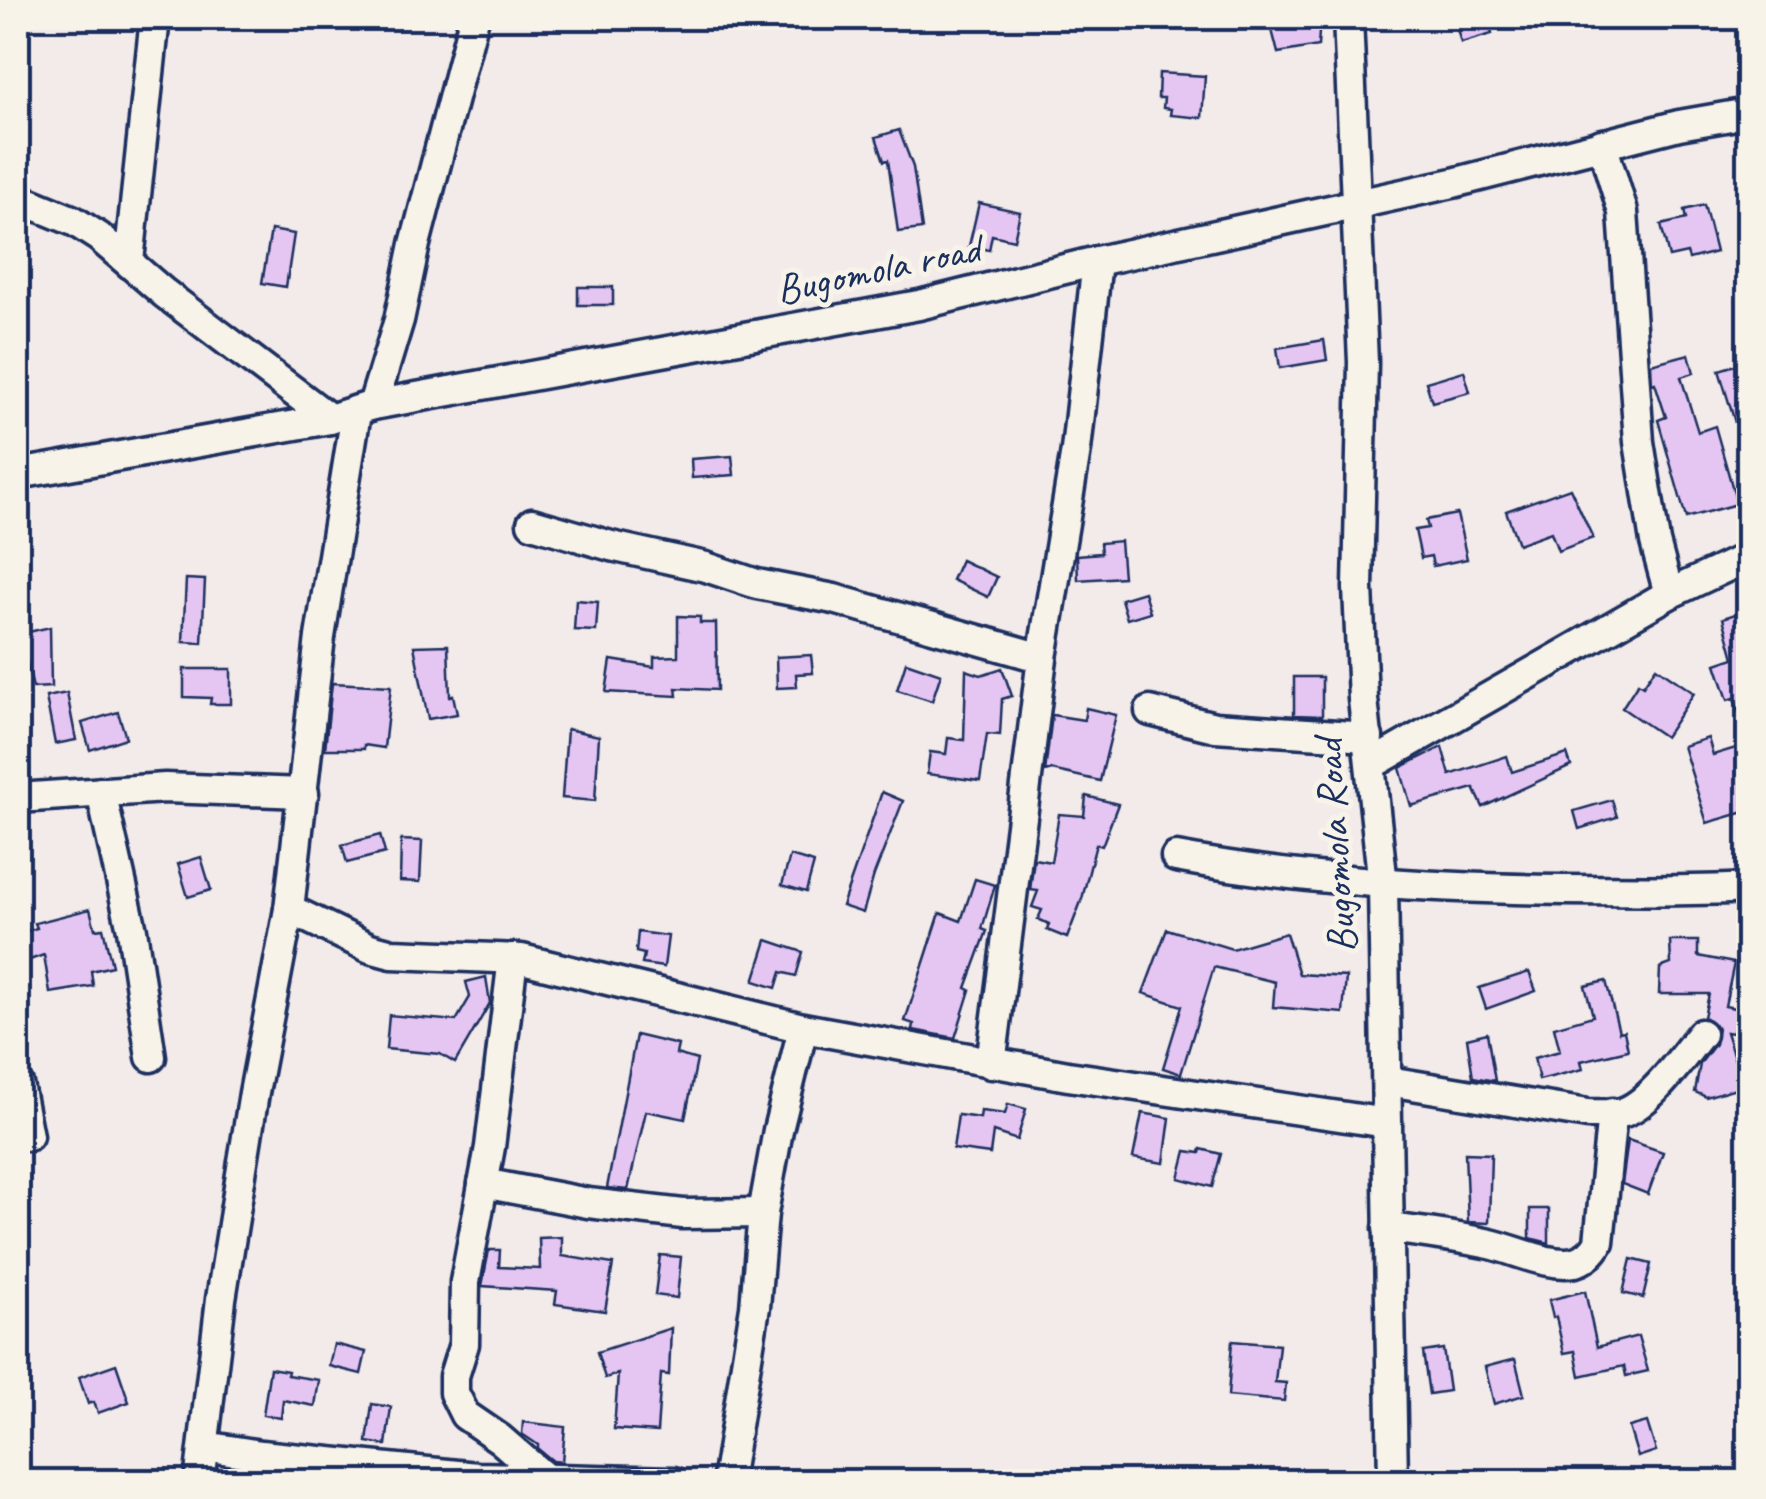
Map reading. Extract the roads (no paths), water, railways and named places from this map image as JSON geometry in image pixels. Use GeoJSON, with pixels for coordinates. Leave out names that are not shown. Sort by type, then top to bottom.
{"type":"FeatureCollection","features":[{"type":"Feature","properties":{"kind":"street"},"geometry":{"type":"LineString","coordinates":[[129,261],[154,18]]}},
{"type":"Feature","properties":{"kind":"street"},"geometry":{"type":"LineString","coordinates":[[199,1482],[221,1299],[254,1092],[290,909],[320,637],[353,412],[400,320],[474,18]]}},
{"type":"Feature","properties":{"kind":"street","name":"Bugomola Road"},"geometry":{"type":"LineString","coordinates":[[1348,18],[1363,362],[1358,588],[1363,699],[1383,885],[1393,1482]]}},
{"type":"Feature","properties":{"kind":"street","name":"Bugomola road"},"geometry":{"type":"LineString","coordinates":[[18,474],[919,305],[1358,204],[1678,124],[1748,113]]}},
{"type":"Feature","properties":{"kind":"street"},"geometry":{"type":"LineString","coordinates":[[1602,144],[1623,212],[1639,442],[1654,542],[1670,594]]}},
{"type":"Feature","properties":{"kind":"street"},"geometry":{"type":"LineString","coordinates":[[18,198],[74,221],[164,292],[353,412]]}},
{"type":"Feature","properties":{"kind":"street"},"geometry":{"type":"LineString","coordinates":[[991,1064],[1042,658],[1076,450],[1097,261]]}},
{"type":"Feature","properties":{"kind":"street"},"geometry":{"type":"LineString","coordinates":[[532,523],[610,546],[706,567],[757,584],[834,599],[1042,658]]}},
{"type":"Feature","properties":{"kind":"street"},"geometry":{"type":"LineString","coordinates":[[1150,710],[1215,727],[1370,750],[1748,557]]}},
{"type":"Feature","properties":{"kind":"street"},"geometry":{"type":"LineString","coordinates":[[18,798],[165,788],[304,793]]}},
{"type":"Feature","properties":{"kind":"street"},"geometry":{"type":"LineString","coordinates":[[101,792],[132,930],[152,1057]]}},
{"type":"Feature","properties":{"kind":"street"},"geometry":{"type":"LineString","coordinates":[[1176,857],[1249,870],[1383,885],[1596,890],[1748,888]]}},
{"type":"Feature","properties":{"kind":"street"},"geometry":{"type":"LineString","coordinates":[[290,909],[382,952],[513,958],[804,1028],[991,1064],[1387,1123]]}},
{"type":"Feature","properties":{"kind":"street"},"geometry":{"type":"LineString","coordinates":[[513,958],[484,1182],[464,1282],[464,1344],[454,1376],[454,1392],[465,1415],[500,1439],[544,1478]]}},
{"type":"Feature","properties":{"kind":"street"},"geometry":{"type":"LineString","coordinates":[[727,1482],[757,1289],[763,1214],[778,1130],[804,1028]]}},
{"type":"Feature","properties":{"kind":"street"},"geometry":{"type":"LineString","coordinates":[[1388,1080],[1588,1114],[1625,1112],[1649,1094],[1701,1034]]}},
{"type":"Feature","properties":{"kind":"street"},"geometry":{"type":"LineString","coordinates":[[18,1084],[28,1136]]}},
{"type":"Feature","properties":{"kind":"street"},"geometry":{"type":"LineString","coordinates":[[1388,1228],[1490,1244],[1548,1260],[1574,1262],[1583,1258],[1599,1242],[1612,1113]]}},
{"type":"Feature","properties":{"kind":"street"},"geometry":{"type":"LineString","coordinates":[[484,1182],[588,1202],[683,1214],[763,1214]]}},
{"type":"Feature","properties":{"kind":"street"},"geometry":{"type":"LineString","coordinates":[[204,1446],[476,1477],[674,1482]]}}]}
